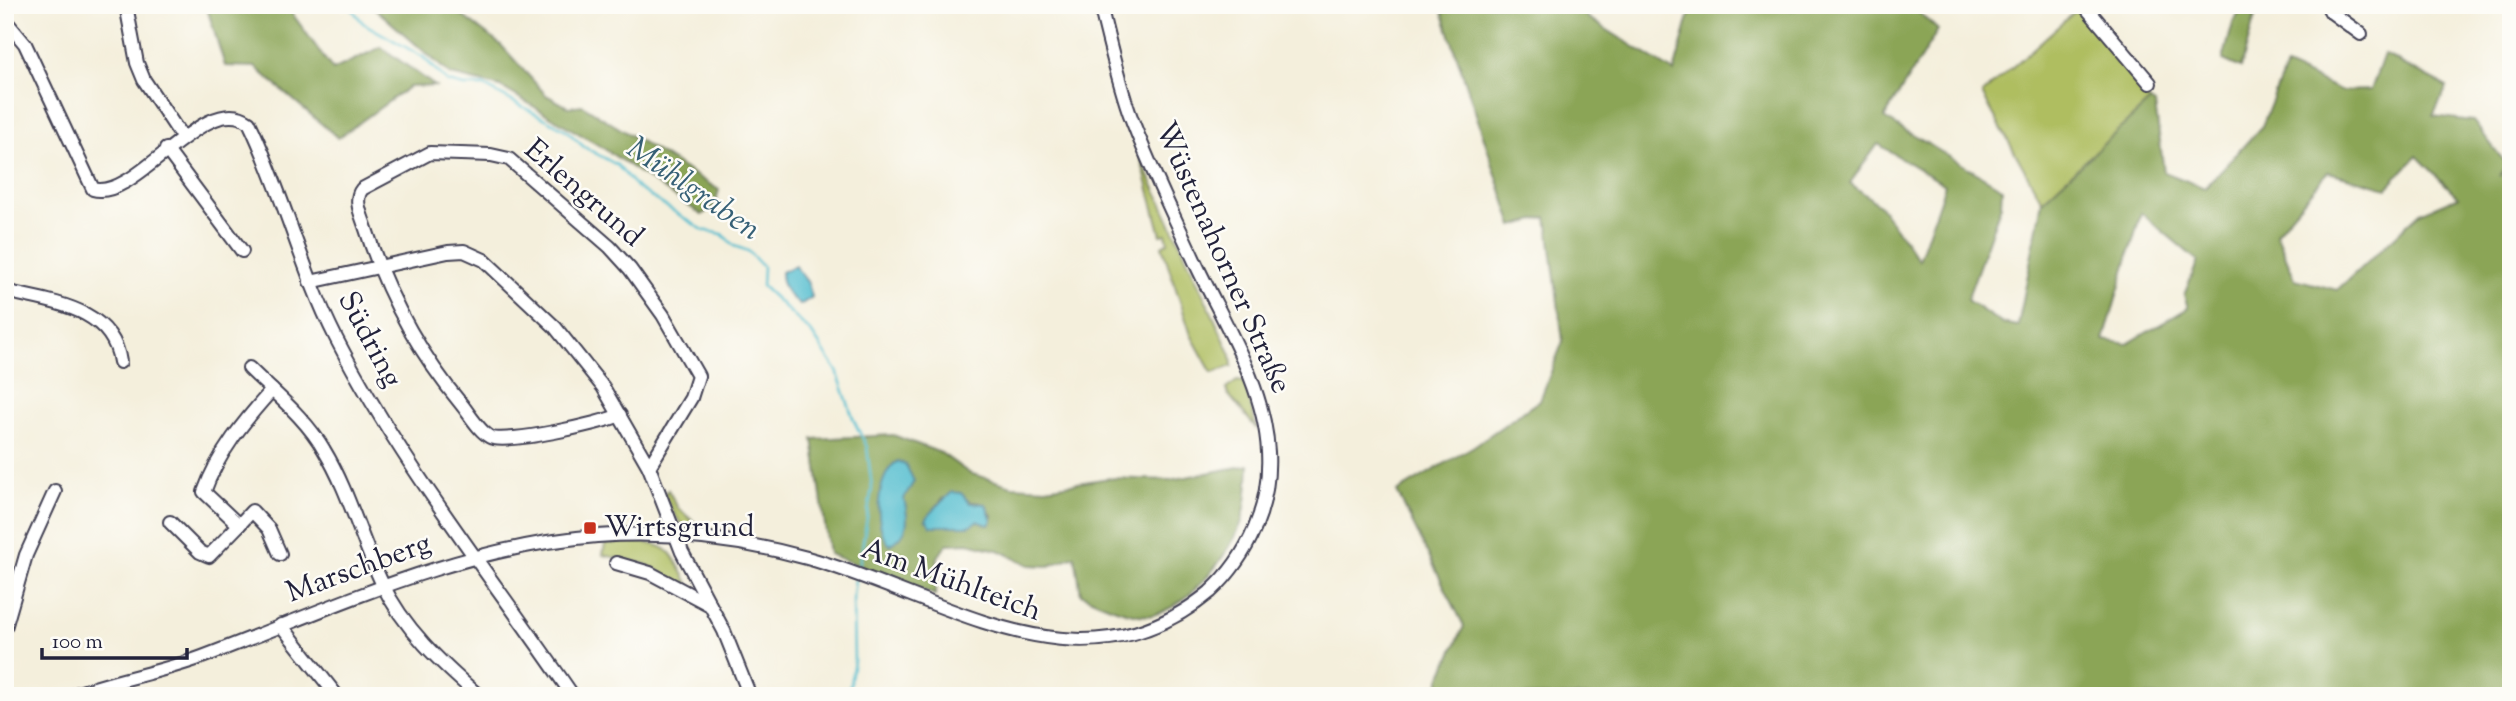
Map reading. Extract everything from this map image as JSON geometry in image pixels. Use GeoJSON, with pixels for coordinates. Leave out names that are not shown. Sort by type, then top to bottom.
{"type":"FeatureCollection","features":[{"type":"Feature","properties":{"kind":"street"},"geometry":{"type":"LineString","coordinates":[[5,20],[25,44],[93,188],[101,191],[115,188],[140,173],[182,137],[144,80],[137,63],[126,5]]}},
{"type":"Feature","properties":{"kind":"street","name":"Wüstenahorner Straße"},"geometry":{"type":"LineString","coordinates":[[1100,5],[1133,121],[1261,411],[1269,453],[1268,473],[1265,496],[1253,535]]}},
{"type":"Feature","properties":{"kind":"street"},"geometry":{"type":"LineString","coordinates":[[2084,5],[2150,83]]}},
{"type":"Feature","properties":{"kind":"street"},"geometry":{"type":"LineString","coordinates":[[2327,5],[2331,12],[2361,34]]}},
{"type":"Feature","properties":{"kind":"street","name":"Südring"},"geometry":{"type":"LineString","coordinates":[[182,137],[229,116],[242,117],[253,132],[310,282],[363,388],[407,462],[473,556]]}},
{"type":"Feature","properties":{"kind":"street"},"geometry":{"type":"LineString","coordinates":[[166,149],[242,251]]}},
{"type":"Feature","properties":{"kind":"street","name":"Erlengrund"},"geometry":{"type":"LineString","coordinates":[[378,266],[357,200],[359,192],[366,186],[430,153],[504,157],[519,167],[630,269],[663,314],[698,376],[691,398],[649,467]]}},
{"type":"Feature","properties":{"kind":"street"},"geometry":{"type":"LineString","coordinates":[[310,282],[448,252],[464,251],[484,260],[555,327],[603,387],[649,467],[675,534],[750,696]]}},
{"type":"Feature","properties":{"kind":"street"},"geometry":{"type":"LineString","coordinates":[[378,266],[419,349],[491,438],[595,425],[620,415]]}},
{"type":"Feature","properties":{"kind":"street"},"geometry":{"type":"LineString","coordinates":[[5,291],[64,303],[86,313],[115,344],[120,362]]}},
{"type":"Feature","properties":{"kind":"street"},"geometry":{"type":"LineString","coordinates":[[248,368],[307,425],[324,450],[383,586],[426,647],[479,696]]}},
{"type":"Feature","properties":{"kind":"street"},"geometry":{"type":"LineString","coordinates":[[239,524],[204,492],[210,476],[233,438],[272,390]]}},
{"type":"Feature","properties":{"kind":"street"},"geometry":{"type":"LineString","coordinates":[[5,628],[26,555],[55,491]]}},
{"type":"Feature","properties":{"kind":"street"},"geometry":{"type":"LineString","coordinates":[[170,522],[200,552],[209,556],[252,511],[269,529],[280,554]]}},
{"type":"Feature","properties":{"kind":"street","name":"Am Mühlteich"},"geometry":{"type":"LineString","coordinates":[[675,534],[804,557],[838,567],[1002,634],[1036,642],[1076,646],[1143,634],[1187,611],[1227,575],[1253,535]]}},
{"type":"Feature","properties":{"kind":"street","name":"Marschberg"},"geometry":{"type":"LineString","coordinates":[[70,696],[160,671],[383,586],[473,556],[568,539],[675,534]]}},
{"type":"Feature","properties":{"kind":"street"},"geometry":{"type":"LineString","coordinates":[[473,556],[573,696]]}},
{"type":"Feature","properties":{"kind":"street"},"geometry":{"type":"LineString","coordinates":[[615,563],[650,573],[710,606]]}},
{"type":"Feature","properties":{"kind":"street"},"geometry":{"type":"LineString","coordinates":[[281,625],[337,696]]}},
{"type":"Feature","properties":{"kind":"green space"},"geometry":{"type":"Polygon","coordinates":[[[206,5],[286,5],[333,70],[381,47],[435,86],[409,87],[338,138],[255,67],[225,66],[206,5]]]}},
{"type":"Feature","properties":{"kind":"green space"},"geometry":{"type":"Polygon","coordinates":[[[371,5],[448,5],[501,45],[546,95],[568,107],[582,105],[719,190],[715,205],[702,215],[603,148],[501,87],[451,75],[371,5]]]}},
{"type":"Feature","properties":{"kind":"green space"},"geometry":{"type":"Polygon","coordinates":[[[1440,5],[1581,5],[1587,17],[1674,72],[1692,5],[1771,5],[1793,10],[1806,5],[1911,5],[1938,30],[1884,118],[2002,188],[2001,205],[1967,300],[2001,323],[2018,326],[2042,201],[2150,101],[2155,104],[2164,172],[2205,188],[2262,126],[2286,66],[2342,91],[2371,90],[2384,54],[2447,87],[2433,116],[2473,121],[2507,165],[2499,177],[2511,166],[2511,696],[1439,696],[1440,679],[1464,626],[1397,492],[1474,446],[1540,400],[1563,341],[1547,217],[1513,226],[1440,5]],[[1878,144],[1850,183],[1879,205],[1919,260],[1945,185],[1878,144]],[[2417,156],[2387,188],[2328,172],[2276,233],[2295,279],[2337,290],[2420,213],[2458,197],[2417,156]],[[2141,213],[2104,340],[2127,344],[2188,308],[2184,295],[2198,261],[2141,213]]]}},
{"type":"Feature","properties":{"kind":"green space"},"geometry":{"type":"Polygon","coordinates":[[[2244,5],[2258,5],[2241,68],[2223,60],[2233,23],[2244,5]]]}},
{"type":"Feature","properties":{"kind":"green space"},"geometry":{"type":"Polygon","coordinates":[[[2080,7],[2150,101],[2042,201],[1982,94],[2080,7]]]}},
{"type":"Feature","properties":{"kind":"green space"},"geometry":{"type":"Polygon","coordinates":[[[1140,156],[1231,355],[1232,366],[1212,373],[1191,335],[1162,246],[1168,242],[1166,234],[1161,235],[1140,156]]]}},
{"type":"Feature","properties":{"kind":"green space"},"geometry":{"type":"Polygon","coordinates":[[[1237,381],[1244,382],[1257,429],[1228,394],[1226,389],[1237,381]]]}},
{"type":"Feature","properties":{"kind":"green space"},"geometry":{"type":"Polygon","coordinates":[[[893,435],[941,453],[969,473],[1012,486],[1046,488],[1109,478],[1170,480],[1249,465],[1246,502],[1241,524],[1217,565],[1193,591],[1167,610],[1153,615],[1136,615],[1081,594],[1075,556],[1049,566],[1029,565],[1001,551],[968,543],[947,544],[938,557],[935,595],[829,554],[813,439],[893,435]],[[943,498],[926,520],[977,521],[989,525],[992,515],[981,503],[943,498]]]}},
{"type":"Feature","properties":{"kind":"green space"},"geometry":{"type":"Polygon","coordinates":[[[668,490],[678,508],[702,529],[687,526],[677,519],[664,494],[668,490]]]}},
{"type":"Feature","properties":{"kind":"green space"},"geometry":{"type":"Polygon","coordinates":[[[634,542],[657,545],[670,553],[691,588],[645,564],[603,555],[605,544],[634,542]]]}},
{"type":"Feature","properties":{"kind":"water"},"geometry":{"type":"Polygon","coordinates":[[[795,266],[808,283],[812,297],[800,305],[786,291],[781,277],[781,272],[795,266]]]}},
{"type":"Feature","properties":{"kind":"water"},"geometry":{"type":"Polygon","coordinates":[[[898,461],[906,465],[914,481],[904,499],[907,513],[905,531],[890,545],[881,526],[879,501],[885,477],[898,461]]]}},
{"type":"Feature","properties":{"kind":"water"},"geometry":{"type":"Polygon","coordinates":[[[952,492],[961,493],[970,503],[986,504],[992,521],[989,525],[977,521],[969,526],[931,526],[926,520],[930,513],[952,492]]]}},
{"type":"Feature","properties":{"kind":"waterway","name":"Mühlgraben"},"geometry":{"type":"LineString","coordinates":[[349,5],[363,23],[423,57],[448,82],[464,86],[484,86],[566,130],[584,147],[617,165],[637,188],[703,230],[722,234],[734,246],[748,251],[763,267],[762,286],[811,332],[837,371],[854,421],[867,447],[872,488],[859,566]]}},
{"type":"Feature","properties":{"kind":"waterway","name":"Mühlgraben"},"geometry":{"type":"LineString","coordinates":[[848,696],[854,661],[855,580]]}},
{"type":"Feature","properties":{"kind":"place","name":"Wirtsgrund"},"geometry":{"type":"Point","coordinates":[590,528]}}]}
